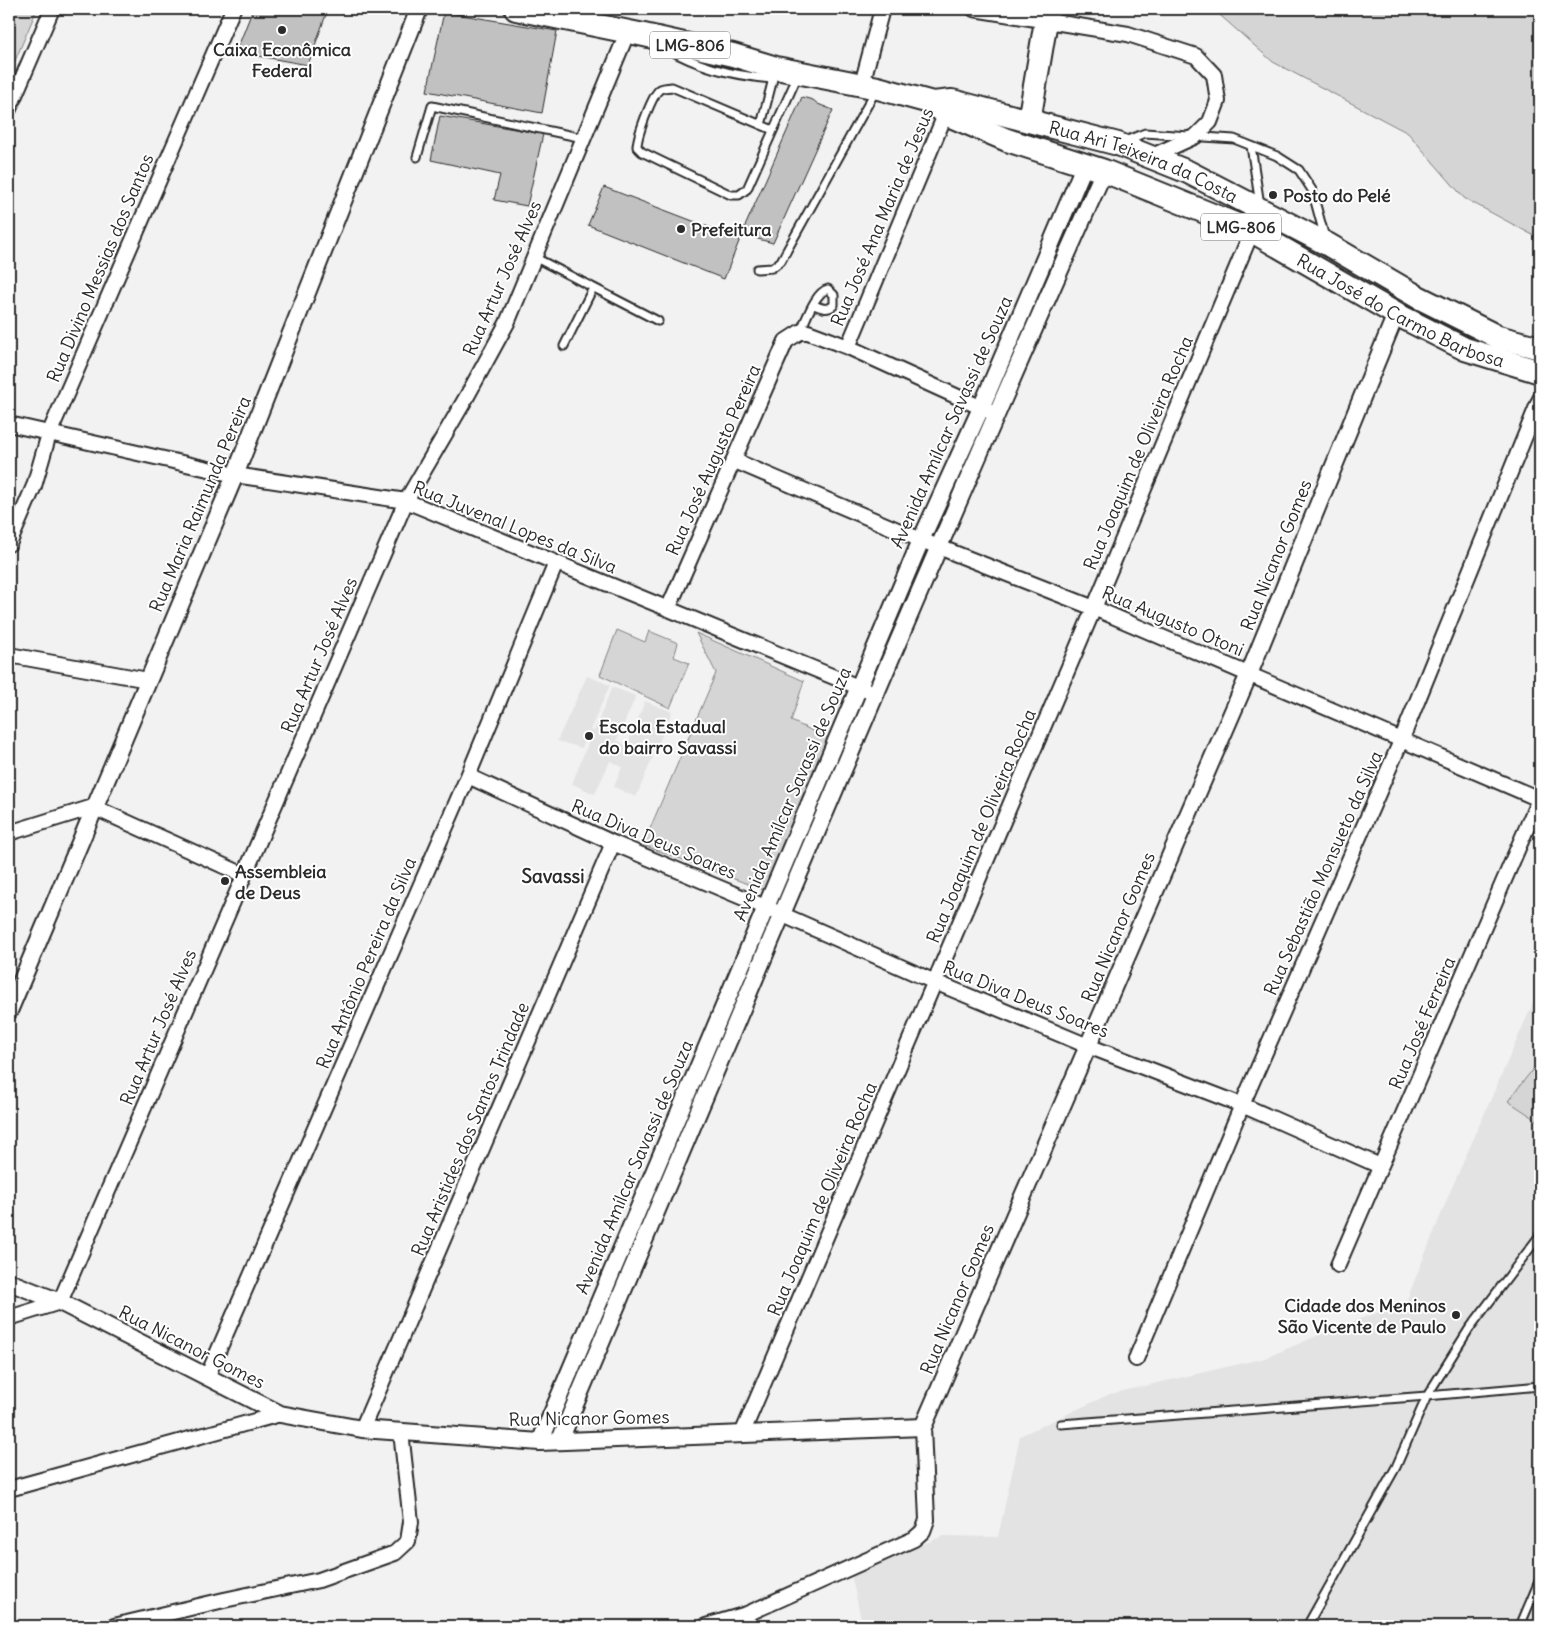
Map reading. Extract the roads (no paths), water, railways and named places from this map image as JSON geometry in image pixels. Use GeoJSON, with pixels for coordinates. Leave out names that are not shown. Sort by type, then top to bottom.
{"type":"FeatureCollection","features":[{"type":"Feature","properties":{"kind":"highway","name":"Rua Ari Teixeira da Costa"},"geometry":{"type":"LineString","coordinates":[[516,9],[733,55],[774,74],[799,72],[870,86],[944,106],[1028,121],[1118,144],[1188,172],[1261,208],[1418,297],[1498,337],[1540,348]]}},
{"type":"Feature","properties":{"kind":"highway"},"geometry":{"type":"LineString","coordinates":[[1028,121],[1047,15]]}},
{"type":"Feature","properties":{"kind":"highway","name":"Rua José do Carmo Barbosa"},"geometry":{"type":"LineString","coordinates":[[944,106],[1007,140],[1094,167],[1252,231],[1396,314],[1466,349],[1540,372]]}},
{"type":"Feature","properties":{"kind":"street"},"geometry":{"type":"LineString","coordinates":[[9,109],[52,9]]}},
{"type":"Feature","properties":{"kind":"street","name":"Rua Divino Messias dos Santos"},"geometry":{"type":"LineString","coordinates":[[9,544],[34,486],[49,434],[233,9]]}},
{"type":"Feature","properties":{"kind":"street","name":"Rua Maria Raimunda Pereira"},"geometry":{"type":"LineString","coordinates":[[9,1010],[235,475],[420,9]]}},
{"type":"Feature","properties":{"kind":"street"},"geometry":{"type":"LineString","coordinates":[[870,86],[882,9]]}},
{"type":"Feature","properties":{"kind":"street"},"geometry":{"type":"LineString","coordinates":[[974,9],[1047,15],[1128,34],[1196,56],[1214,75],[1218,101],[1210,122],[1196,136],[1150,157]]}},
{"type":"Feature","properties":{"kind":"street","name":"Rua Artur José Alves"},"geometry":{"type":"LineString","coordinates":[[60,1302],[406,501],[466,398],[506,323],[583,138],[636,33]]}},
{"type":"Feature","properties":{"kind":"street","name":"Rua José Ana Maria de Jesus"},"geometry":{"type":"LineString","coordinates":[[848,347],[944,106]]}},
{"type":"Feature","properties":{"kind":"street","name":"Avenida Amílcar Savassi de Souza"},"geometry":{"type":"LineString","coordinates":[[540,1442],[765,907],[868,691],[940,546],[988,411],[1094,167]]}},
{"type":"Feature","properties":{"kind":"street","name":"Rua Joaquim de Oliveira Rocha"},"geometry":{"type":"LineString","coordinates":[[742,1434],[1094,608],[1252,231]]}},
{"type":"Feature","properties":{"kind":"street","name":"Rua Nicanor Gomes"},"geometry":{"type":"LineString","coordinates":[[9,1282],[60,1302],[280,1414],[362,1429],[540,1442],[923,1427],[1249,674],[1396,314]]}},
{"type":"Feature","properties":{"kind":"street"},"geometry":{"type":"LineString","coordinates":[[800,332],[808,332],[848,347],[988,411]]}},
{"type":"Feature","properties":{"kind":"street","name":"Rua José Augusto Pereira"},"geometry":{"type":"LineString","coordinates":[[668,609],[735,461],[786,340],[800,332]]}},
{"type":"Feature","properties":{"kind":"street","name":"Rua Sebastião Monsueto da Silva"},"geometry":{"type":"LineString","coordinates":[[1136,1359],[1242,1105],[1402,741],[1540,399]]}},
{"type":"Feature","properties":{"kind":"street","name":"Avenida Amílcar Savassi de Souza"},"geometry":{"type":"LineString","coordinates":[[560,1440],[781,915],[868,691],[921,540],[988,411]]}},
{"type":"Feature","properties":{"kind":"street","name":"Rua Juvenal Lopes da Silva"},"geometry":{"type":"LineString","coordinates":[[9,424],[235,475],[406,501],[868,691]]}},
{"type":"Feature","properties":{"kind":"street","name":"Rua Augusto Otoni"},"geometry":{"type":"LineString","coordinates":[[735,461],[921,540],[1094,608],[1402,741],[1540,798]]}},
{"type":"Feature","properties":{"kind":"street","name":"Rua Antônio Pereira da Silva"},"geometry":{"type":"LineString","coordinates":[[207,1377],[468,776],[556,563]]}},
{"type":"Feature","properties":{"kind":"street"},"geometry":{"type":"LineString","coordinates":[[9,655],[148,680]]}},
{"type":"Feature","properties":{"kind":"street","name":"Rua Diva Deus Soares"},"geometry":{"type":"LineString","coordinates":[[468,776],[613,843],[935,982],[1088,1046],[1242,1105],[1380,1166]]}},
{"type":"Feature","properties":{"kind":"street","name":"Rua José Ferreira"},"geometry":{"type":"LineString","coordinates":[[1338,1264],[1540,798]]}},
{"type":"Feature","properties":{"kind":"street"},"geometry":{"type":"LineString","coordinates":[[9,833],[93,808],[244,875]]}},
{"type":"Feature","properties":{"kind":"street","name":"Rua Aristides dos Santos Trindade"},"geometry":{"type":"LineString","coordinates":[[362,1429],[613,843]]}},
{"type":"Feature","properties":{"kind":"street"},"geometry":{"type":"LineString","coordinates":[[9,1318],[60,1302]]}},
{"type":"Feature","properties":{"kind":"street"},"geometry":{"type":"LineString","coordinates":[[9,1488],[280,1414]]}},
{"type":"Feature","properties":{"kind":"street"},"geometry":{"type":"LineString","coordinates":[[706,1626],[747,1614],[914,1539],[923,1531],[927,1520],[923,1427]]}},
{"type":"Feature","properties":{"kind":"street"},"geometry":{"type":"LineString","coordinates":[[114,1626],[319,1580],[395,1554],[408,1541],[411,1522],[401,1432]]}},
{"type":"Feature","properties":{"kind":"lane"},"geometry":{"type":"LineString","coordinates":[[773,130],[672,87],[663,88],[657,92],[646,116],[637,140],[637,147],[642,152],[731,195],[739,195],[747,189],[799,72]]}},
{"type":"Feature","properties":{"kind":"lane"},"geometry":{"type":"LineString","coordinates":[[761,125],[774,74]]}},
{"type":"Feature","properties":{"kind":"lane"},"geometry":{"type":"LineString","coordinates":[[757,269],[772,268],[781,261],[870,86]]}},
{"type":"Feature","properties":{"kind":"lane"},"geometry":{"type":"LineString","coordinates":[[417,157],[432,106],[583,138]]}},
{"type":"Feature","properties":{"kind":"lane"},"geometry":{"type":"LineString","coordinates":[[1118,144],[1145,133],[1196,136],[1234,139],[1278,156],[1299,170],[1312,190],[1326,244]]}},
{"type":"Feature","properties":{"kind":"lane"},"geometry":{"type":"LineString","coordinates":[[1251,146],[1261,208]]}},
{"type":"Feature","properties":{"kind":"lane"},"geometry":{"type":"LineString","coordinates":[[534,257],[658,321]]}},
{"type":"Feature","properties":{"kind":"lane"},"geometry":{"type":"LineString","coordinates":[[564,346],[593,288]]}},
{"type":"Feature","properties":{"kind":"lane"},"geometry":{"type":"LineString","coordinates":[[800,332],[814,305]]}},
{"type":"Feature","properties":{"kind":"lane"},"geometry":{"type":"LineString","coordinates":[[1307,1626],[1396,1467],[1427,1396],[1468,1329],[1540,1236]]}},
{"type":"Feature","properties":{"kind":"lane"},"geometry":{"type":"LineString","coordinates":[[1061,1424],[1540,1386]]}},
{"type":"Feature","properties":{"kind":"lane"},"geometry":{"type":"LineString","coordinates":[[1520,1626],[1540,1579]]}},
{"type":"Feature","properties":{"kind":"place","name":"Caixa Econômica Federal"},"geometry":{"type":"Point","coordinates":[282,30]}},
{"type":"Feature","properties":{"kind":"place","name":"Posto do Pelé"},"geometry":{"type":"Point","coordinates":[1273,195]}},
{"type":"Feature","properties":{"kind":"place","name":"Prefeitura"},"geometry":{"type":"Point","coordinates":[681,229]}},
{"type":"Feature","properties":{"kind":"place","name":"Escola Estadual do bairro Savassi"},"geometry":{"type":"Point","coordinates":[589,736]}},
{"type":"Feature","properties":{"kind":"place","name":"Assembleia de Deus"},"geometry":{"type":"Point","coordinates":[225,881]}},
{"type":"Feature","properties":{"kind":"place","name":"Cidade dos Meninos São Vicente de Paulo"},"geometry":{"type":"Point","coordinates":[1456,1315]}},
{"type":"Feature","properties":{"kind":"district","name":"Savassi"},"geometry":{"type":"Point","coordinates":[553,876]}}]}
